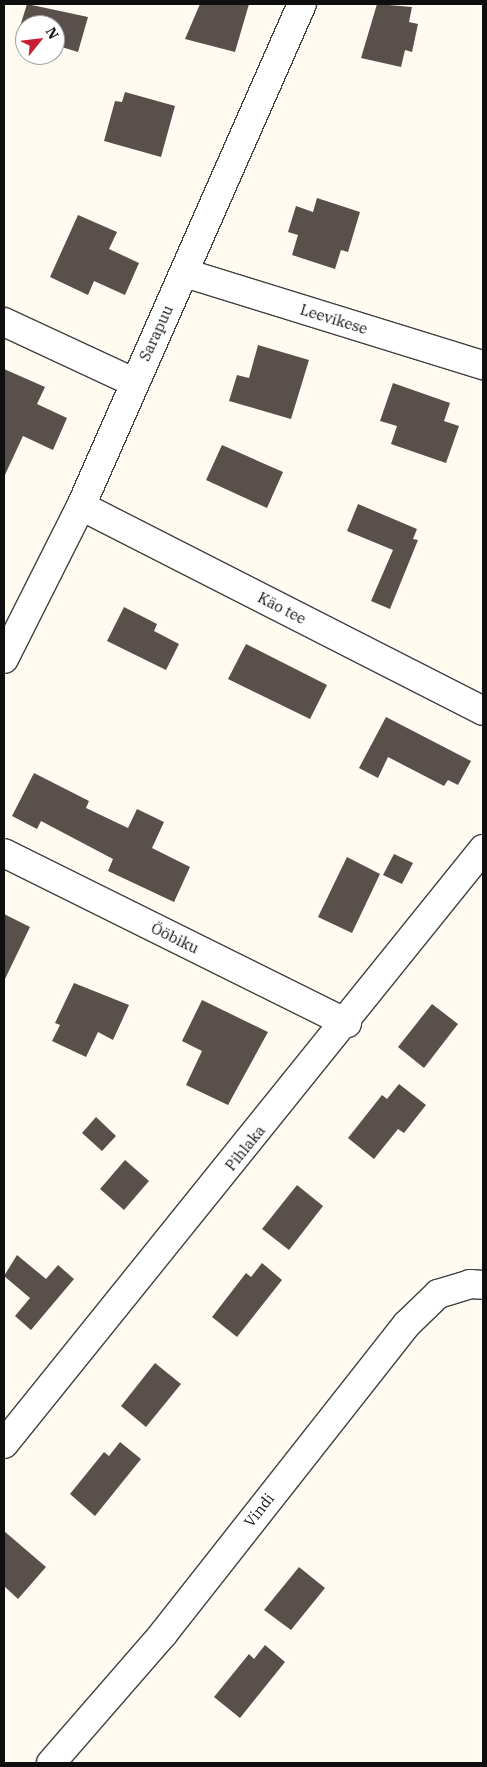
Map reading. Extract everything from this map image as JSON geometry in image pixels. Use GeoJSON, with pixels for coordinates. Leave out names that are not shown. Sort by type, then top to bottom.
{"type":"FeatureCollection","features":[{"type":"Feature","properties":{"kind":"street","name":"Sarapuu"},"geometry":{"type":"LineString","coordinates":[[6,650],[81,506],[133,382],[184,273],[302,4]]}},
{"type":"Feature","properties":{"kind":"street","name":"Leevikese"},"geometry":{"type":"LineString","coordinates":[[184,273],[483,365]]}},
{"type":"Feature","properties":{"kind":"street"},"geometry":{"type":"LineString","coordinates":[[4,322],[133,382]]}},
{"type":"Feature","properties":{"kind":"street","name":"Käo tee"},"geometry":{"type":"LineString","coordinates":[[81,506],[483,711]]}},
{"type":"Feature","properties":{"kind":"street","name":"Pihlaka"},"geometry":{"type":"LineString","coordinates":[[4,1444],[347,1023],[483,849]]}},
{"type":"Feature","properties":{"kind":"street","name":"Ööbiku"},"geometry":{"type":"LineString","coordinates":[[4,853],[347,1023]]}},
{"type":"Feature","properties":{"kind":"street","name":"Vindi"},"geometry":{"type":"LineString","coordinates":[[51,1763],[163,1634],[406,1325],[438,1294],[470,1284],[483,1285]]}},
{"type":"Feature","properties":{"kind":"building"},"geometry":{"type":"Polygon","coordinates":[[[27,4],[88,17],[78,52],[65,48],[65,15],[24,15],[27,4]]]}},
{"type":"Feature","properties":{"kind":"building"},"geometry":{"type":"Polygon","coordinates":[[[200,4],[249,4],[235,52],[185,39],[200,4]]]}},
{"type":"Feature","properties":{"kind":"building"},"geometry":{"type":"Polygon","coordinates":[[[377,4],[412,7],[409,22],[418,24],[412,52],[405,50],[401,67],[361,58],[377,4]]]}},
{"type":"Feature","properties":{"kind":"building"},"geometry":{"type":"Polygon","coordinates":[[[125,92],[175,106],[161,157],[104,141],[115,101],[122,102],[125,92]]]}},
{"type":"Feature","properties":{"kind":"building"},"geometry":{"type":"Polygon","coordinates":[[[317,198],[360,212],[348,252],[341,250],[335,269],[292,255],[298,235],[288,232],[296,206],[313,212],[317,198]]]}},
{"type":"Feature","properties":{"kind":"building"},"geometry":{"type":"Polygon","coordinates":[[[78,215],[117,232],[109,249],[139,263],[125,295],[94,281],[88,295],[50,277],[78,215]]]}},
{"type":"Feature","properties":{"kind":"building"},"geometry":{"type":"Polygon","coordinates":[[[258,345],[309,360],[291,419],[229,401],[237,375],[249,378],[258,345]]]}},
{"type":"Feature","properties":{"kind":"building"},"geometry":{"type":"Polygon","coordinates":[[[4,369],[45,387],[37,404],[67,418],[53,450],[23,436],[4,477],[4,369]]]}},
{"type":"Feature","properties":{"kind":"building"},"geometry":{"type":"Polygon","coordinates":[[[393,383],[450,403],[444,421],[459,426],[446,463],[391,444],[397,426],[380,421],[393,383]]]}},
{"type":"Feature","properties":{"kind":"building"},"geometry":{"type":"Polygon","coordinates":[[[222,445],[283,472],[267,508],[206,480],[222,445]]]}},
{"type":"Feature","properties":{"kind":"building"},"geometry":{"type":"Polygon","coordinates":[[[358,504],[417,529],[413,539],[418,540],[390,609],[371,601],[393,550],[347,531],[358,504]]]}},
{"type":"Feature","properties":{"kind":"building"},"geometry":{"type":"Polygon","coordinates":[[[124,607],[157,624],[154,631],[179,644],[166,670],[107,641],[124,607]]]}},
{"type":"Feature","properties":{"kind":"building"},"geometry":{"type":"Polygon","coordinates":[[[246,644],[327,685],[310,719],[228,679],[246,644]]]}},
{"type":"Feature","properties":{"kind":"building"},"geometry":{"type":"Polygon","coordinates":[[[386,717],[471,761],[458,785],[448,780],[444,786],[388,757],[378,778],[359,768],[386,717]]]}},
{"type":"Feature","properties":{"kind":"building"},"geometry":{"type":"Polygon","coordinates":[[[34,773],[89,801],[86,808],[128,828],[137,809],[164,822],[152,848],[190,867],[174,902],[108,871],[113,859],[41,821],[37,829],[12,816],[34,773]]]}},
{"type":"Feature","properties":{"kind":"building"},"geometry":{"type":"Polygon","coordinates":[[[394,854],[413,863],[402,884],[383,875],[394,854]]]}},
{"type":"Feature","properties":{"kind":"building"},"geometry":{"type":"Polygon","coordinates":[[[347,857],[380,874],[352,933],[318,917],[347,857]]]}},
{"type":"Feature","properties":{"kind":"building"},"geometry":{"type":"Polygon","coordinates":[[[4,914],[30,927],[4,981],[4,914]]]}},
{"type":"Feature","properties":{"kind":"building"},"geometry":{"type":"Polygon","coordinates":[[[74,983],[129,1005],[113,1040],[98,1032],[86,1057],[52,1041],[60,1025],[55,1023],[74,983]]]}},
{"type":"Feature","properties":{"kind":"building"},"geometry":{"type":"Polygon","coordinates":[[[202,1000],[268,1032],[228,1105],[186,1085],[202,1051],[182,1041],[202,1000]]]}},
{"type":"Feature","properties":{"kind":"building"},"geometry":{"type":"Polygon","coordinates":[[[432,1004],[458,1024],[424,1068],[398,1047],[432,1004]]]}},
{"type":"Feature","properties":{"kind":"building"},"geometry":{"type":"Polygon","coordinates":[[[399,1084],[426,1105],[404,1133],[398,1129],[374,1159],[348,1138],[382,1095],[387,1099],[399,1084]]]}},
{"type":"Feature","properties":{"kind":"building"},"geometry":{"type":"Polygon","coordinates":[[[96,1117],[116,1136],[102,1151],[82,1133],[96,1117]]]}},
{"type":"Feature","properties":{"kind":"building"},"geometry":{"type":"Polygon","coordinates":[[[125,1160],[149,1181],[124,1210],[100,1189],[125,1160]]]}},
{"type":"Feature","properties":{"kind":"building"},"geometry":{"type":"Polygon","coordinates":[[[297,1185],[323,1206],[289,1250],[262,1229],[297,1185]]]}},
{"type":"Feature","properties":{"kind":"building"},"geometry":{"type":"Polygon","coordinates":[[[17,1255],[46,1279],[58,1265],[74,1279],[31,1330],[15,1316],[30,1298],[4,1276],[17,1255]]]}},
{"type":"Feature","properties":{"kind":"building"},"geometry":{"type":"Polygon","coordinates":[[[262,1263],[282,1280],[237,1337],[212,1317],[246,1273],[251,1277],[262,1263]]]}},
{"type":"Feature","properties":{"kind":"building"},"geometry":{"type":"Polygon","coordinates":[[[155,1363],[181,1384],[146,1427],[121,1406],[155,1363]]]}},
{"type":"Feature","properties":{"kind":"building"},"geometry":{"type":"Polygon","coordinates":[[[120,1442],[141,1459],[95,1516],[70,1494],[104,1452],[109,1456],[120,1442]]]}},
{"type":"Feature","properties":{"kind":"building"},"geometry":{"type":"Polygon","coordinates":[[[4,1531],[46,1567],[18,1599],[4,1586],[4,1531]]]}},
{"type":"Feature","properties":{"kind":"building"},"geometry":{"type":"Polygon","coordinates":[[[299,1567],[325,1588],[291,1630],[264,1610],[299,1567]]]}},
{"type":"Feature","properties":{"kind":"building"},"geometry":{"type":"Polygon","coordinates":[[[265,1645],[285,1662],[240,1718],[214,1697],[249,1654],[254,1659],[265,1645]]]}}]}
